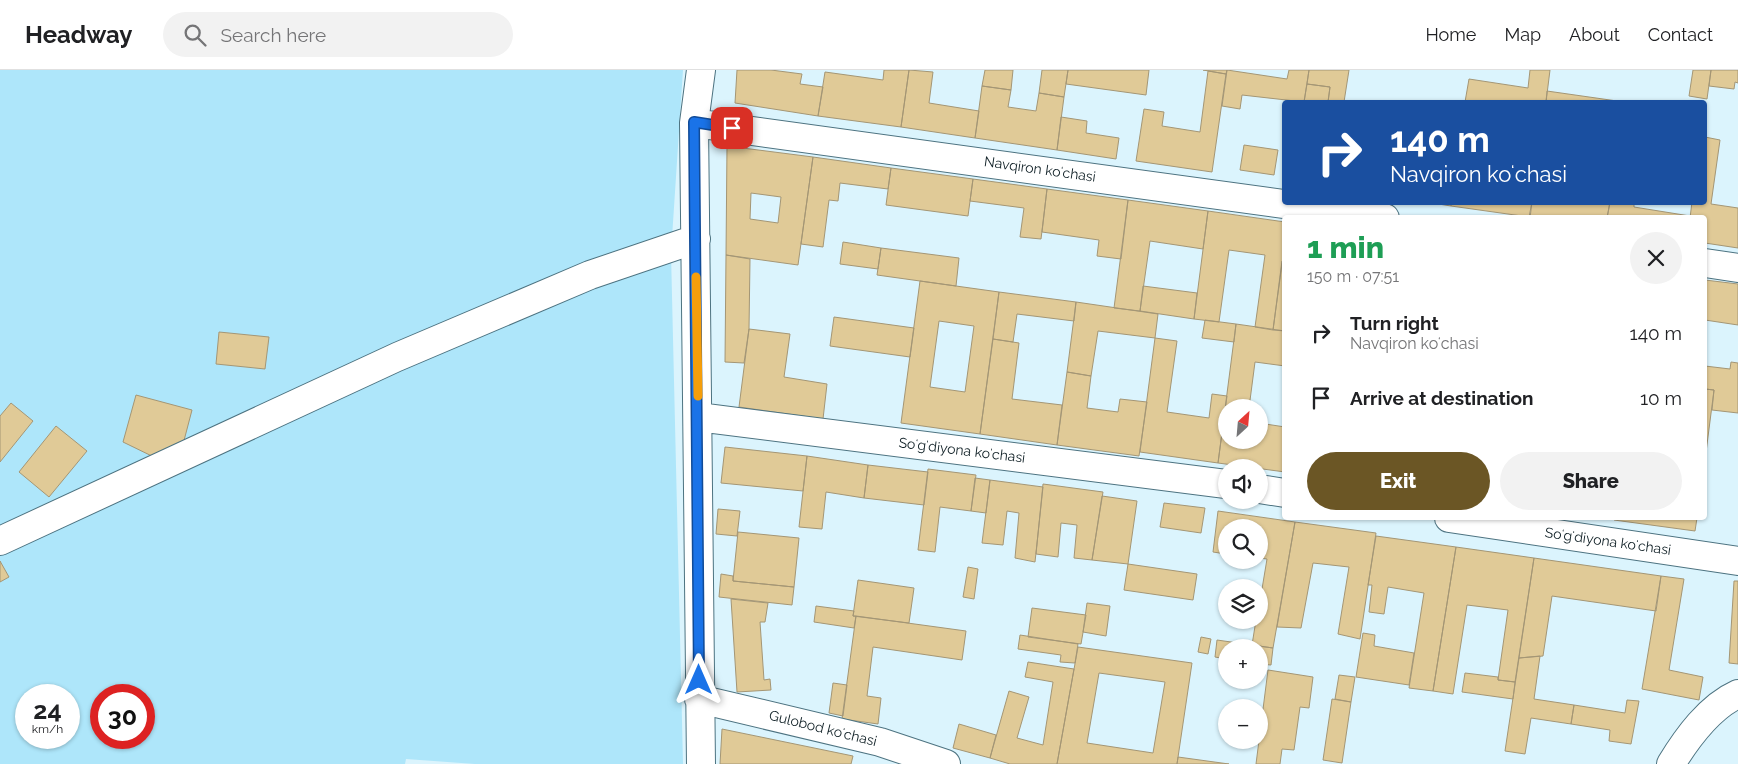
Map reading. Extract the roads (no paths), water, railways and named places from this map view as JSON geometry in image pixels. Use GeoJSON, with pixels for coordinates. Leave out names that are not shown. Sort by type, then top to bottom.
{"type":"FeatureCollection","features":[{"type":"Feature","properties":{"kind":"street"},"geometry":{"type":"LineString","coordinates":[[701,70],[694,122],[701,764]]}},
{"type":"Feature","properties":{"kind":"street","name":"Navqiron koʻchasi"},"geometry":{"type":"LineString","coordinates":[[694,122],[1282,204]]}},
{"type":"Feature","properties":{"kind":"street","name":"Navqiron koʻchasi"},"geometry":{"type":"LineString","coordinates":[[1291,205],[1362,215]]}},
{"type":"Feature","properties":{"kind":"street"},"geometry":{"type":"LineString","coordinates":[[0,540],[397,357],[590,275],[696,239]]}},
{"type":"Feature","properties":{"kind":"street"},"geometry":{"type":"LineString","coordinates":[[1707,263],[1738,268]]}},
{"type":"Feature","properties":{"kind":"street","name":"Soʻgʻdiyona koʻchasi"},"geometry":{"type":"LineString","coordinates":[[698,418],[1218,483]]}},
{"type":"Feature","properties":{"kind":"street"},"geometry":{"type":"LineString","coordinates":[[1268,490],[1282,493]]}},
{"type":"Feature","properties":{"kind":"street","name":"Soʻgʻdiyona koʻchasi"},"geometry":{"type":"LineString","coordinates":[[1463,520],[1738,560]]}},
{"type":"Feature","properties":{"kind":"street"},"geometry":{"type":"LineString","coordinates":[[1671,764],[1694,730],[1717,708],[1738,694]]}},
{"type":"Feature","properties":{"kind":"street","name":"Gulobod koʻchasi"},"geometry":{"type":"LineString","coordinates":[[699,699],[880,742],[946,764]]}}]}
